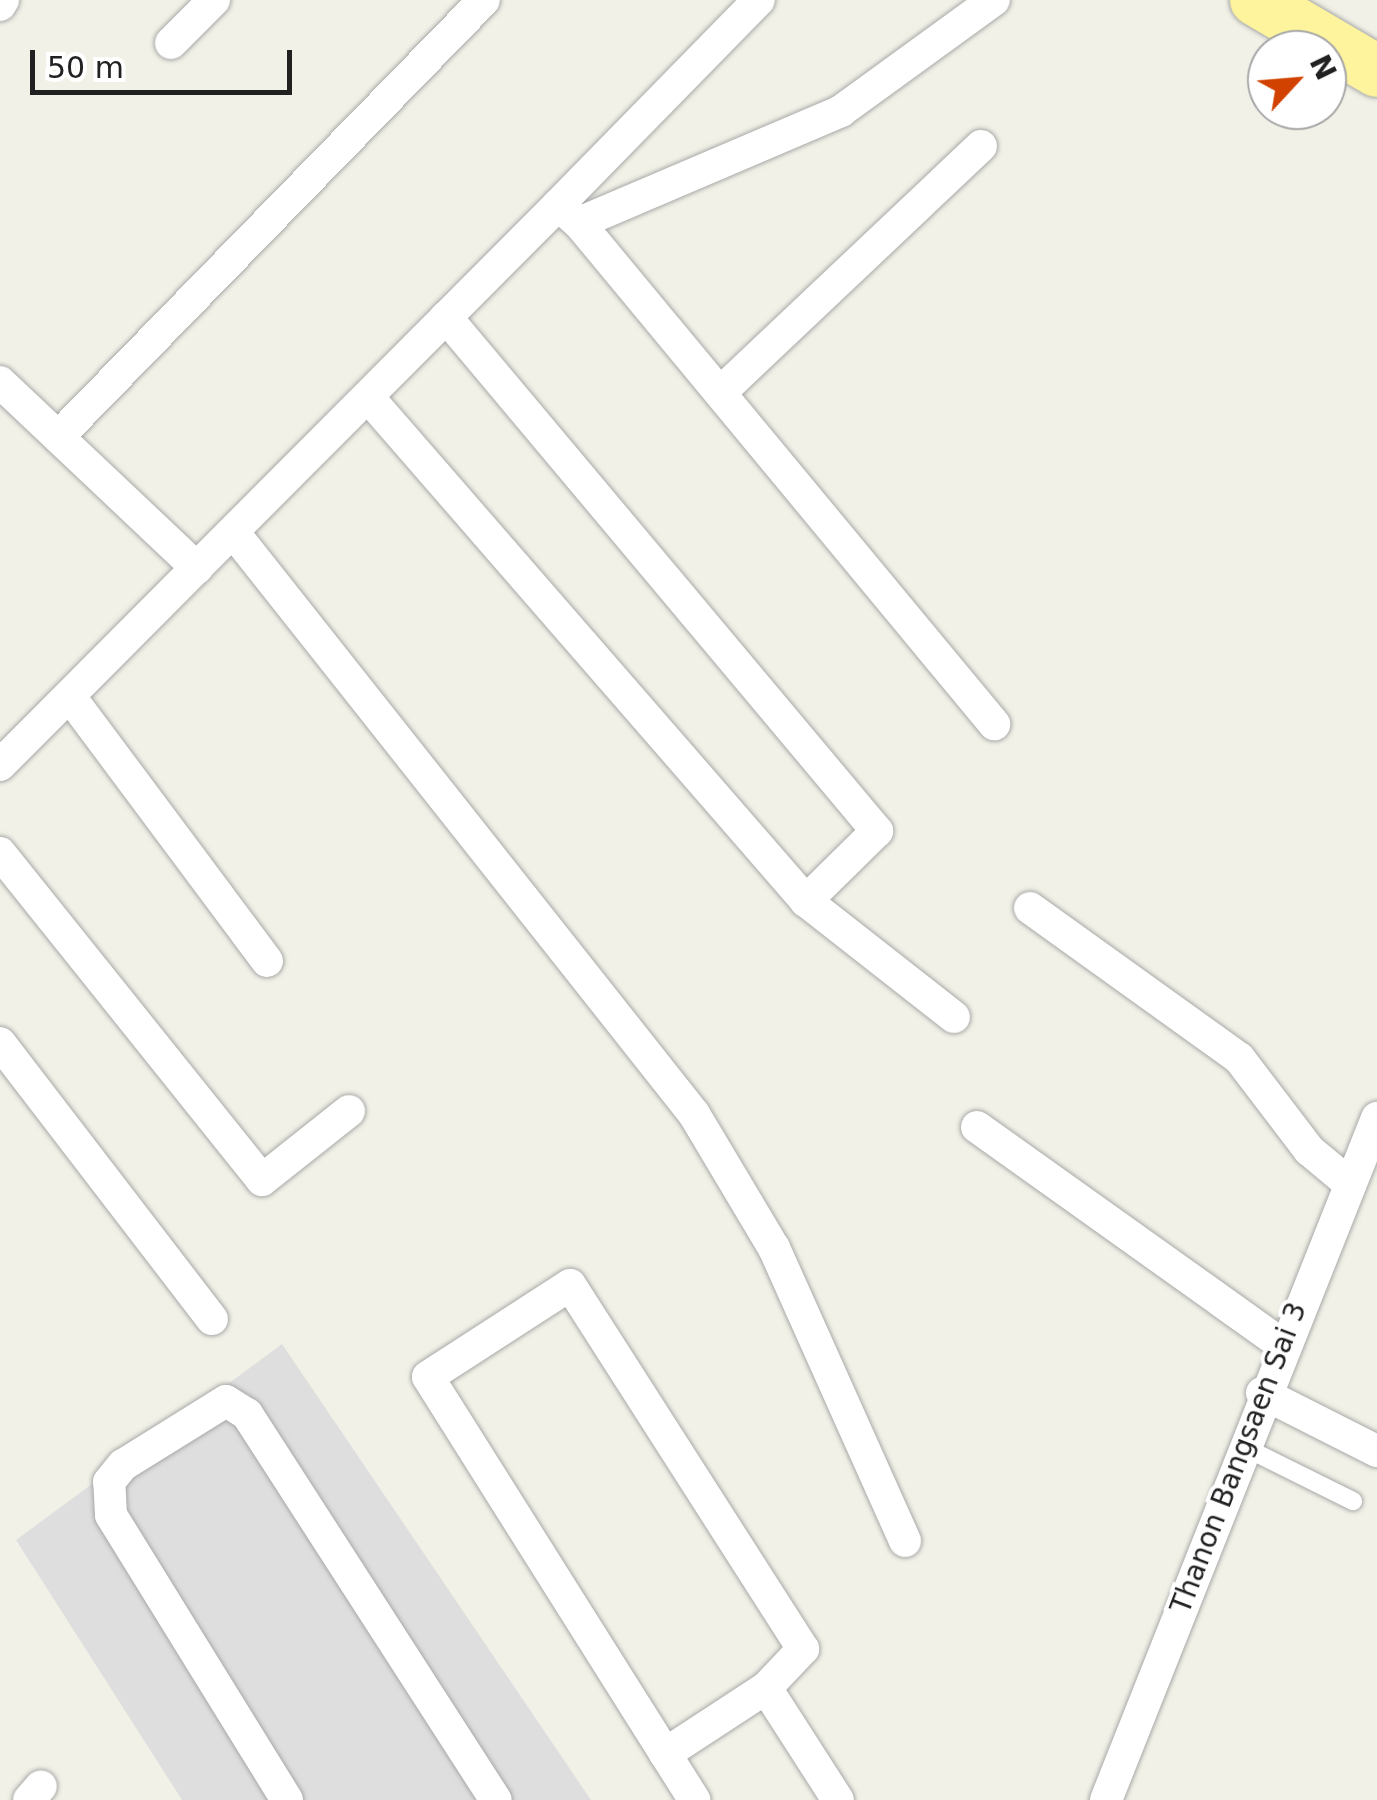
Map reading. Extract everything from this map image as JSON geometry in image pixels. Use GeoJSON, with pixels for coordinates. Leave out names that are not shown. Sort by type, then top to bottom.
{"type":"FeatureCollection","features":[{"type":"Feature","properties":{"kind":"main road"},"geometry":{"type":"LineString","coordinates":[[1256,0],[1377,72]]}},
{"type":"Feature","properties":{"kind":"street"},"geometry":{"type":"LineString","coordinates":[[171,43],[214,0]]}},
{"type":"Feature","properties":{"kind":"street"},"geometry":{"type":"LineString","coordinates":[[58,437],[484,0]]}},
{"type":"Feature","properties":{"kind":"street"},"geometry":{"type":"LineString","coordinates":[[0,764],[71,698],[446,317],[569,214],[759,0]]}},
{"type":"Feature","properties":{"kind":"street"},"geometry":{"type":"LineString","coordinates":[[569,214],[841,112],[994,0]]}},
{"type":"Feature","properties":{"kind":"street"},"geometry":{"type":"LineString","coordinates":[[723,390],[981,146]]}},
{"type":"Feature","properties":{"kind":"street"},"geometry":{"type":"LineString","coordinates":[[569,214],[723,390],[994,724]]}},
{"type":"Feature","properties":{"kind":"street"},"geometry":{"type":"LineString","coordinates":[[446,317],[877,831],[806,901]]}},
{"type":"Feature","properties":{"kind":"street"},"geometry":{"type":"LineString","coordinates":[[0,382],[197,568]]}},
{"type":"Feature","properties":{"kind":"street"},"geometry":{"type":"LineString","coordinates":[[368,398],[806,901],[954,1017]]}},
{"type":"Feature","properties":{"kind":"street"},"geometry":{"type":"LineString","coordinates":[[234,533],[694,1114],[774,1248],[905,1541]]}},
{"type":"Feature","properties":{"kind":"street"},"geometry":{"type":"LineString","coordinates":[[71,698],[267,961]]}},
{"type":"Feature","properties":{"kind":"street"},"geometry":{"type":"LineString","coordinates":[[0,853],[262,1180],[349,1111]]}},
{"type":"Feature","properties":{"kind":"street"},"geometry":{"type":"LineString","coordinates":[[1030,908],[1229,1049],[1308,1150],[1350,1184]]}},
{"type":"Feature","properties":{"kind":"street"},"geometry":{"type":"LineString","coordinates":[[0,1043],[212,1320]]}},
{"type":"Feature","properties":{"kind":"street","name":"Thanon Bangsaen Sai 3"},"geometry":{"type":"LineString","coordinates":[[1106,1800],[1281,1344],[1377,1118]]}},
{"type":"Feature","properties":{"kind":"street"},"geometry":{"type":"LineString","coordinates":[[977,1127],[1281,1344]]}},
{"type":"Feature","properties":{"kind":"street"},"geometry":{"type":"LineString","coordinates":[[666,1754],[766,1688],[803,1650],[570,1285],[428,1376],[694,1800]]}},
{"type":"Feature","properties":{"kind":"street"},"geometry":{"type":"LineString","coordinates":[[1262,1394],[1377,1451]]}},
{"type":"Feature","properties":{"kind":"street"},"geometry":{"type":"LineString","coordinates":[[287,1800],[111,1516],[109,1482],[123,1465],[226,1401],[247,1414],[496,1800]]}},
{"type":"Feature","properties":{"kind":"street"},"geometry":{"type":"LineString","coordinates":[[766,1688],[838,1800]]}},
{"type":"Feature","properties":{"kind":"lane"},"geometry":{"type":"LineString","coordinates":[[1242,1446],[1353,1501]]}},
{"type":"Feature","properties":{"kind":"shaded area"},"geometry":{"type":"Polygon","coordinates":[[[282,1344],[591,1800],[182,1800],[16,1540],[282,1344]]]}}]}
